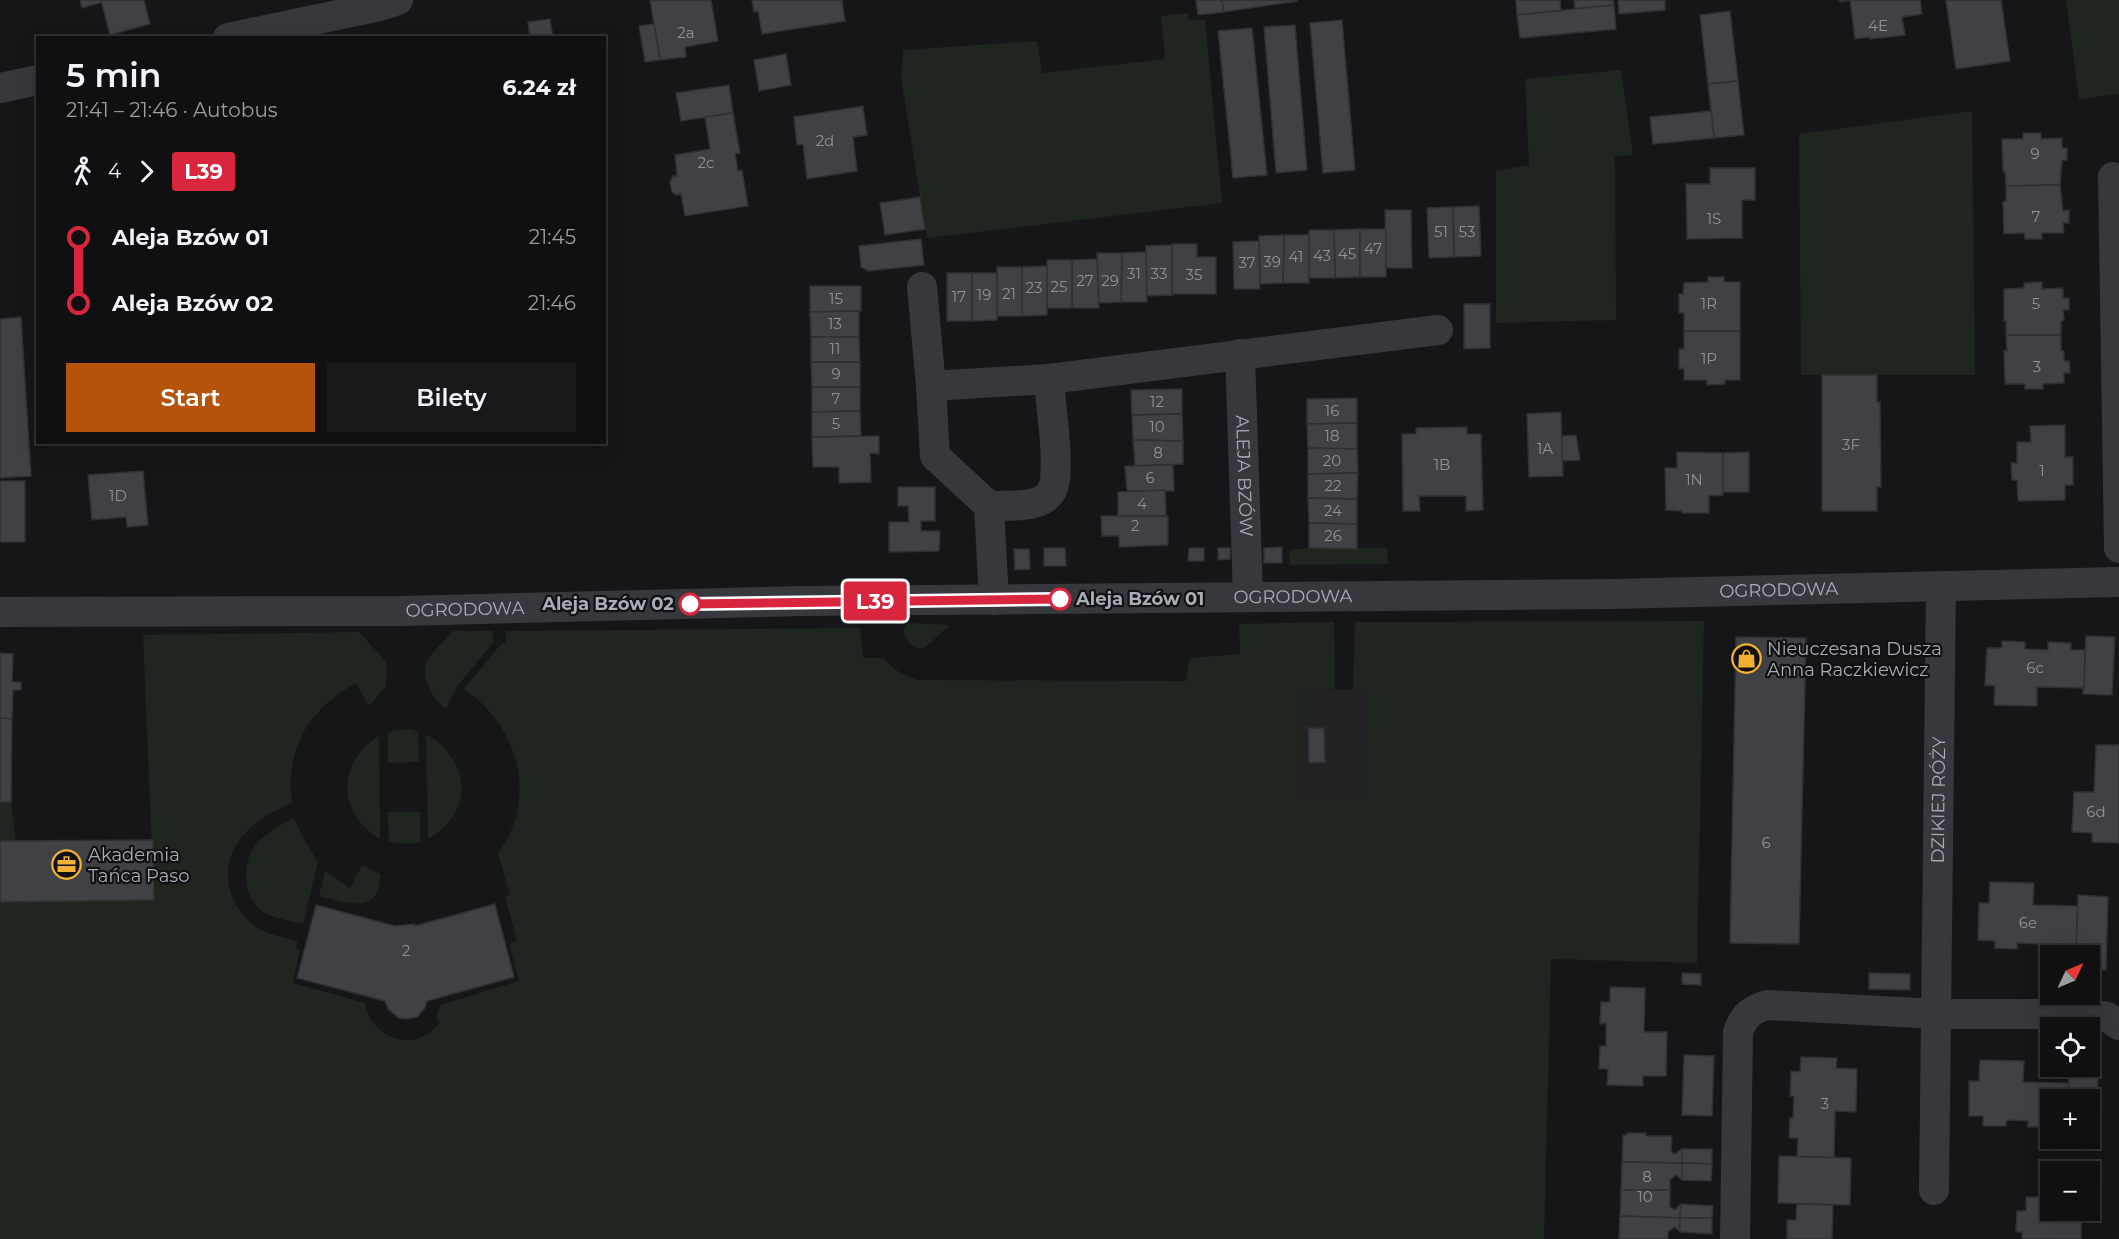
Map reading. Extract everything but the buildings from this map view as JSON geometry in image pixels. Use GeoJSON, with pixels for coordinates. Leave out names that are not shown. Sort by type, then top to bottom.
{"type":"FeatureCollection","features":[{"type":"Feature","properties":{"kind":"street"},"geometry":{"type":"LineString","coordinates":[[238,36],[380,6],[398,0]]}},
{"type":"Feature","properties":{"kind":"street"},"geometry":{"type":"LineString","coordinates":[[0,88],[36,80]]}},
{"type":"Feature","properties":{"kind":"street"},"geometry":{"type":"LineString","coordinates":[[2113,177],[2119,548]]}},
{"type":"Feature","properties":{"kind":"street"},"geometry":{"type":"LineString","coordinates":[[922,287],[935,456],[989,506],[994,600]]}},
{"type":"Feature","properties":{"kind":"street"},"geometry":{"type":"LineString","coordinates":[[931,386],[1049,379],[1438,330]]}},
{"type":"Feature","properties":{"kind":"street","name":"ALEJA BZÓW"},"geometry":{"type":"LineString","coordinates":[[1240,354],[1248,596]]}},
{"type":"Feature","properties":{"kind":"street"},"geometry":{"type":"LineString","coordinates":[[989,506],[1036,503],[1047,498],[1053,489],[1055,470],[1049,379]]}},
{"type":"Feature","properties":{"kind":"street","name":"OGRODOWA"},"geometry":{"type":"LineString","coordinates":[[0,612],[401,611],[791,602],[1612,594],[2119,582]]}},
{"type":"Feature","properties":{"kind":"street","name":"DZIKIEJ RÓŻY"},"geometry":{"type":"LineString","coordinates":[[1934,1190],[1941,586]]}},
{"type":"Feature","properties":{"kind":"street"},"geometry":{"type":"LineString","coordinates":[[1735,1239],[1738,1032],[1743,1019],[1751,1010],[1767,1005],[1937,1014],[2091,1014],[2106,1017],[2119,1026]]}},
{"type":"Feature","properties":{"kind":"shaded area"},"geometry":{"type":"Polygon","coordinates":[[[2066,0],[2119,0],[2119,94],[2079,99],[2066,0]]]}},
{"type":"Feature","properties":{"kind":"shaded area"},"geometry":{"type":"Polygon","coordinates":[[[1187,13],[1189,20],[1205,20],[1222,203],[927,238],[901,78],[903,50],[1037,41],[1042,73],[1165,59],[1161,16],[1187,13]]]}},
{"type":"Feature","properties":{"kind":"shaded area"},"geometry":{"type":"Polygon","coordinates":[[[1621,70],[1633,155],[1615,156],[1616,320],[1496,323],[1496,171],[1529,165],[1525,79],[1621,70]]]}},
{"type":"Feature","properties":{"kind":"shaded area"},"geometry":{"type":"Polygon","coordinates":[[[1972,111],[1975,375],[1801,375],[1799,134],[1972,111]]]}},
{"type":"Feature","properties":{"kind":"shaded area"},"geometry":{"type":"Polygon","coordinates":[[[1387,548],[1388,564],[1290,565],[1289,550],[1387,548]]]}},
{"type":"Feature","properties":{"kind":"shaded area"},"geometry":{"type":"Polygon","coordinates":[[[1704,621],[1697,963],[1551,959],[1544,1239],[0,1239],[0,902],[154,899],[143,635],[359,632],[387,663],[386,686],[369,706],[356,683],[339,693],[313,718],[304,732],[292,765],[292,803],[261,819],[248,830],[232,855],[228,877],[233,899],[246,918],[265,932],[298,942],[295,949],[300,950],[293,983],[365,1003],[367,1013],[379,1029],[387,1035],[406,1040],[416,1039],[434,1029],[440,1022],[436,1018],[440,1005],[519,981],[509,944],[517,941],[505,896],[510,895],[498,853],[509,836],[517,813],[520,793],[518,773],[514,753],[506,734],[480,702],[464,689],[502,643],[506,643],[506,631],[860,628],[863,658],[883,658],[898,671],[917,680],[1186,681],[1190,658],[1240,654],[1239,624],[1334,622],[1335,689],[1301,690],[1300,799],[1366,799],[1367,690],[1353,690],[1355,622],[1704,621]]]}},
{"type":"Feature","properties":{"kind":"shaded area"},"geometry":{"type":"Polygon","coordinates":[[[907,623],[950,625],[923,649],[908,641],[903,630],[907,623]]]}},
{"type":"Feature","properties":{"kind":"shaded area"},"geometry":{"type":"Polygon","coordinates":[[[453,631],[493,631],[493,643],[457,686],[446,709],[429,688],[425,668],[432,654],[453,631]]]}},
{"type":"Feature","properties":{"kind":"shaded area"},"geometry":{"type":"Polygon","coordinates":[[[1301,689],[1367,690],[1367,799],[1300,799],[1301,689]]]}},
{"type":"Feature","properties":{"kind":"shaded area"},"geometry":{"type":"Polygon","coordinates":[[[409,729],[418,731],[419,762],[388,763],[388,732],[409,729]]]}},
{"type":"Feature","properties":{"kind":"shaded area"},"geometry":{"type":"Polygon","coordinates":[[[426,734],[441,745],[452,758],[459,772],[462,786],[460,801],[454,815],[443,828],[428,839],[426,734]]]}},
{"type":"Feature","properties":{"kind":"shaded area"},"geometry":{"type":"Polygon","coordinates":[[[379,736],[380,839],[356,816],[349,802],[347,788],[349,774],[355,760],[365,747],[379,736]]]}},
{"type":"Feature","properties":{"kind":"shaded area"},"geometry":{"type":"Polygon","coordinates":[[[0,802],[11,802],[16,842],[0,841],[0,802]]]}},
{"type":"Feature","properties":{"kind":"shaded area"},"geometry":{"type":"Polygon","coordinates":[[[388,812],[420,812],[420,842],[410,844],[389,842],[388,812]]]}},
{"type":"Feature","properties":{"kind":"shaded area"},"geometry":{"type":"Polygon","coordinates":[[[294,818],[318,862],[303,924],[271,916],[258,908],[252,900],[246,879],[249,858],[259,841],[280,825],[294,818]]]}},
{"type":"Feature","properties":{"kind":"shaded area"},"geometry":{"type":"Polygon","coordinates":[[[362,865],[380,874],[379,888],[375,896],[368,901],[350,903],[319,896],[325,871],[350,888],[362,865]]]}},
{"type":"Feature","properties":{"kind":"bus line","name":"L39"},"geometry":{"type":"LineString","coordinates":[[690,604],[1060,599]]}},
{"type":"Feature","properties":{"kind":"place","name":"Aleja Bzów 01"},"geometry":{"type":"Point","coordinates":[1060,599]}},
{"type":"Feature","properties":{"kind":"place","name":"Aleja Bzów 02"},"geometry":{"type":"Point","coordinates":[690,604]}},
{"type":"Feature","properties":{"kind":"place","name":"Nieuczesana Dusza Anna Raczkiewicz"},"geometry":{"type":"Point","coordinates":[1746,659]}},
{"type":"Feature","properties":{"kind":"place","name":"Akademia Tańca Paso"},"geometry":{"type":"Point","coordinates":[67,865]}}]}
